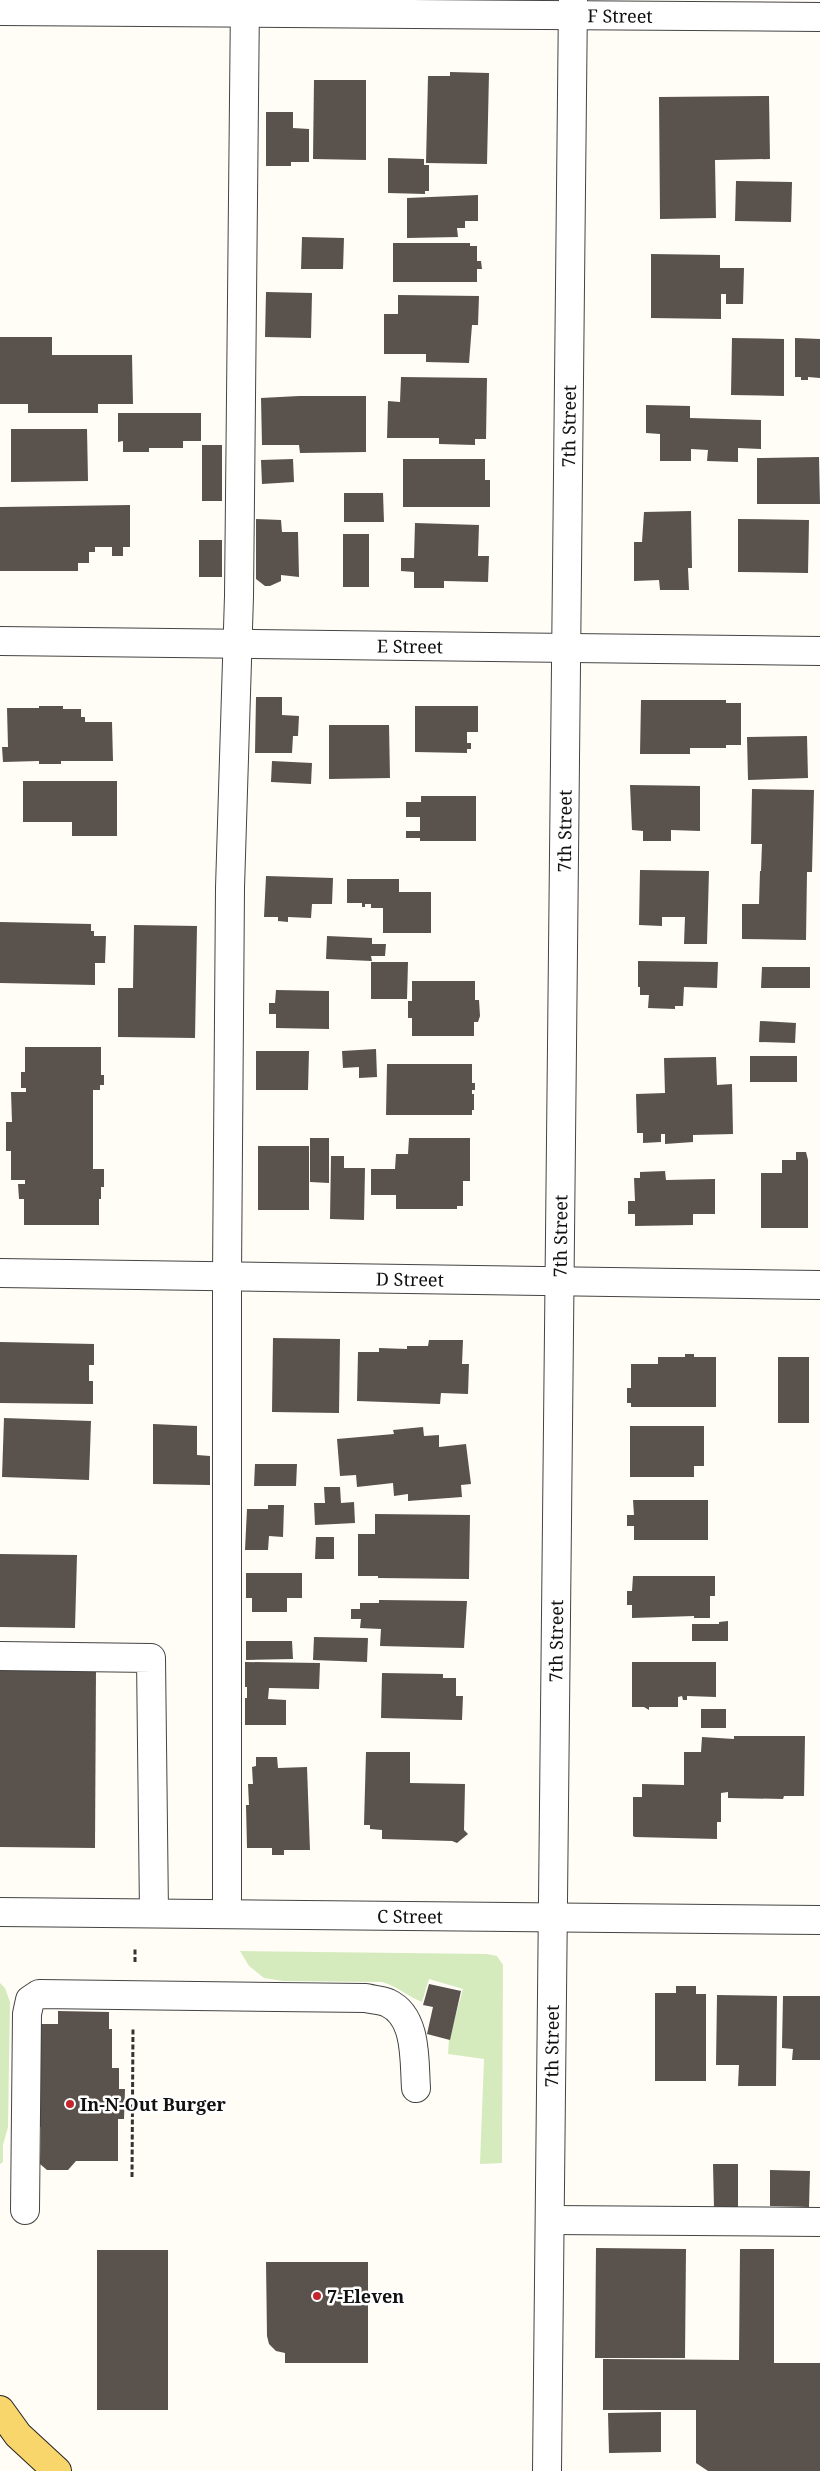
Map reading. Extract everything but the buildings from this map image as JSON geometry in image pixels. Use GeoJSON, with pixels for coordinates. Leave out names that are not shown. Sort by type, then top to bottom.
{"type":"FeatureCollection","features":[{"type":"Feature","properties":{"kind":"main road"},"geometry":{"type":"LineString","coordinates":[[0,2410],[18,2434],[57,2471]]}},
{"type":"Feature","properties":{"kind":"street","name":"F Street"},"geometry":{"type":"LineString","coordinates":[[0,11],[245,6],[573,7],[820,17]]}},
{"type":"Feature","properties":{"kind":"street"},"geometry":{"type":"LineString","coordinates":[[227,1914],[227,1276],[230,888],[238,645],[245,6]]}},
{"type":"Feature","properties":{"kind":"street","name":"7th Street"},"geometry":{"type":"LineString","coordinates":[[547,2471],[573,7]]}},
{"type":"Feature","properties":{"kind":"street","name":"E Street"},"geometry":{"type":"LineString","coordinates":[[0,641],[820,651]]}},
{"type":"Feature","properties":{"kind":"street","name":"D Street"},"geometry":{"type":"LineString","coordinates":[[0,1273],[820,1285]]}},
{"type":"Feature","properties":{"kind":"street"},"geometry":{"type":"LineString","coordinates":[[0,1656],[151,1658],[154,1913]]}},
{"type":"Feature","properties":{"kind":"street","name":"C Street"},"geometry":{"type":"LineString","coordinates":[[0,1912],[820,1920]]}},
{"type":"Feature","properties":{"kind":"street"},"geometry":{"type":"LineString","coordinates":[[25,2210],[27,2014],[30,2000],[39,1994],[366,1998],[390,2004],[404,2018],[413,2042],[416,2088]]}},
{"type":"Feature","properties":{"kind":"street"},"geometry":{"type":"LineString","coordinates":[[551,2220],[820,2222]]}},
{"type":"Feature","properties":{"kind":"path"},"geometry":{"type":"LineString","coordinates":[[132,2177],[135,1945]]}},
{"type":"Feature","properties":{"kind":"green space"},"geometry":{"type":"Polygon","coordinates":[[[240,1951],[487,1954],[497,1956],[503,1965],[502,2163],[480,2164],[484,2059],[448,2054],[449,2040],[463,1989],[429,1979],[422,2002],[382,1982],[283,1981],[264,1978],[249,1966],[240,1951]]]}},
{"type":"Feature","properties":{"kind":"green space"},"geometry":{"type":"Polygon","coordinates":[[[0,1983],[5,1988],[10,2002],[8,2127],[3,2145],[3,2162],[0,2164],[0,1983]]]}},
{"type":"Feature","properties":{"kind":"place","name":"In-N-Out Burger"},"geometry":{"type":"Point","coordinates":[70,2104]}},
{"type":"Feature","properties":{"kind":"place","name":"7-Eleven"},"geometry":{"type":"Point","coordinates":[317,2296]}}]}
